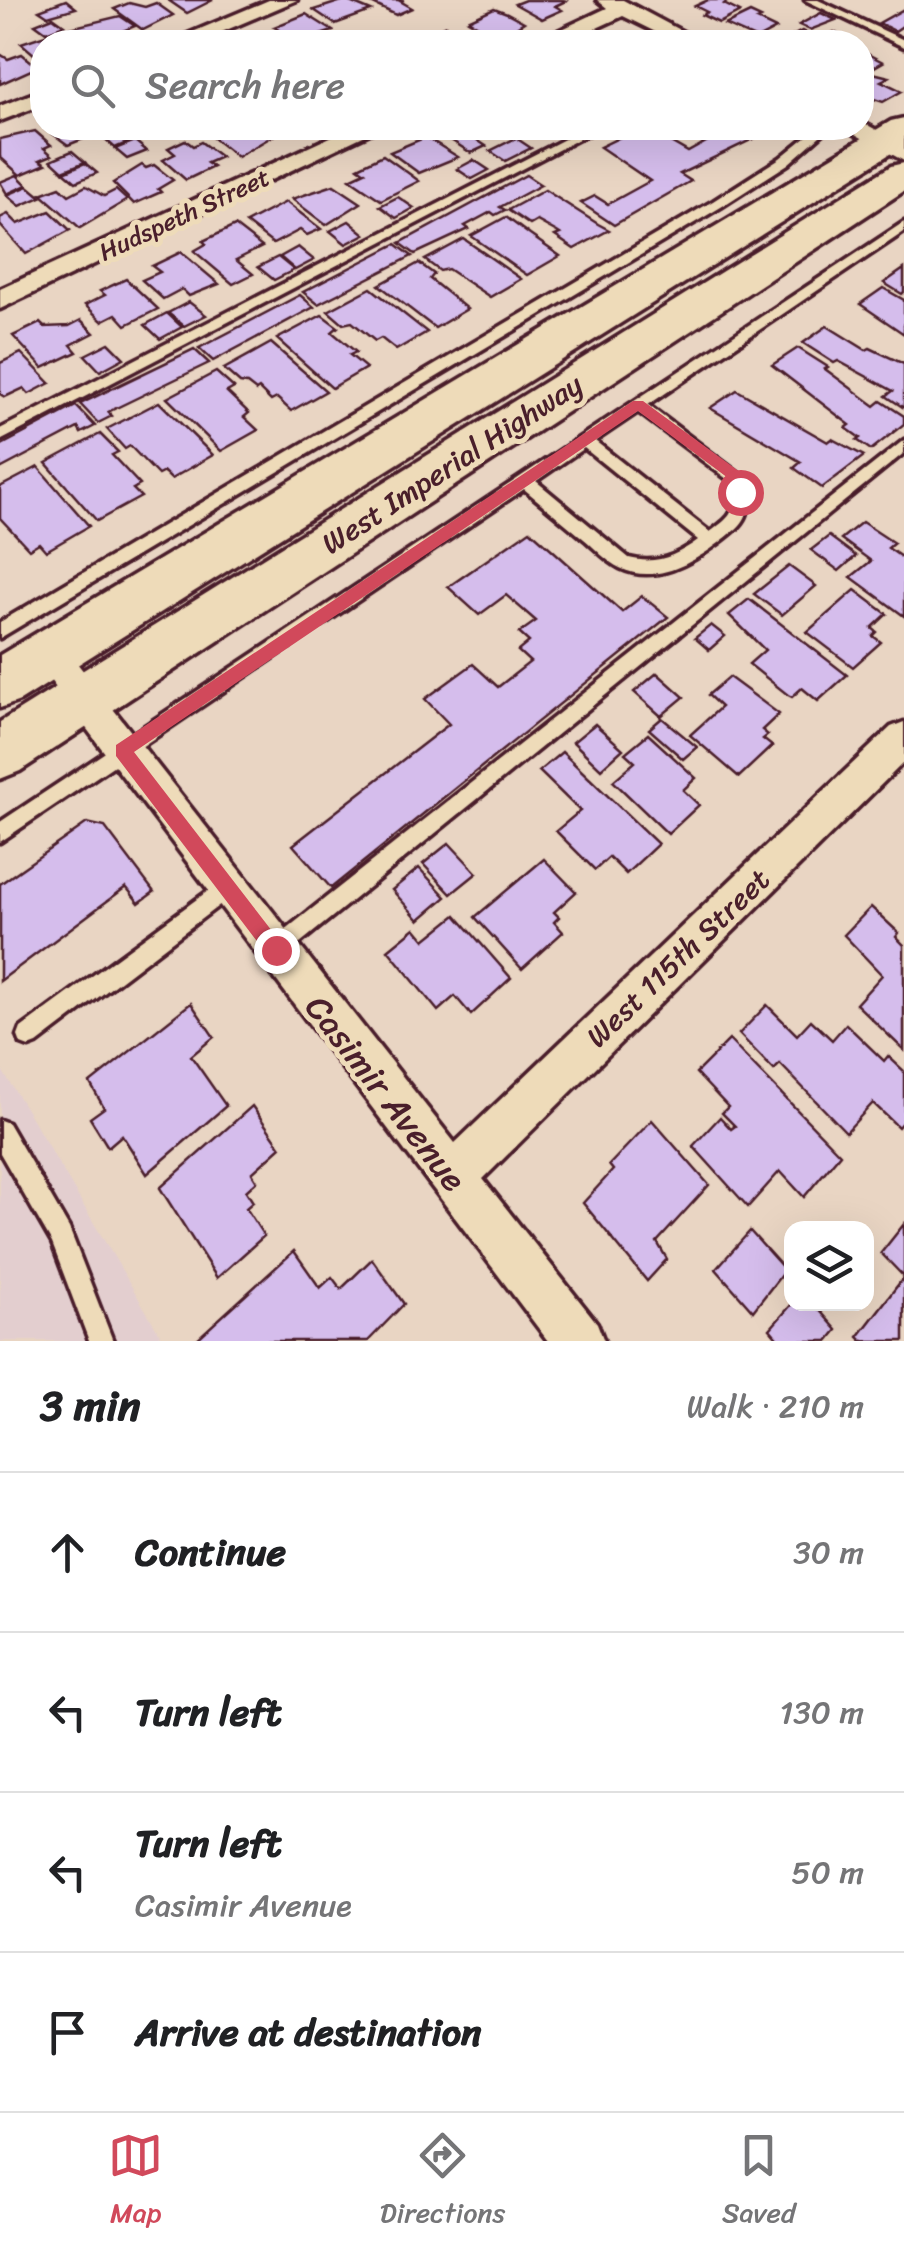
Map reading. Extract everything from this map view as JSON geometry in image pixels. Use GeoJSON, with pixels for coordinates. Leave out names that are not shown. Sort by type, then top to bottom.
{"type":"FeatureCollection","features":[{"type":"Feature","properties":{"kind":"main road","name":"West Imperial Highway"},"geometry":{"type":"LineString","coordinates":[[0,684],[890,145]]}},
{"type":"Feature","properties":{"kind":"main road","name":"West Imperial Highway"},"geometry":{"type":"LineString","coordinates":[[0,753],[86,699],[890,145]]}},
{"type":"Feature","properties":{"kind":"street"},"geometry":{"type":"LineString","coordinates":[[211,30],[287,0]]}},
{"type":"Feature","properties":{"kind":"street"},"geometry":{"type":"LineString","coordinates":[[571,30],[615,4],[667,30]]}},
{"type":"Feature","properties":{"kind":"street"},"geometry":{"type":"LineString","coordinates":[[0,114],[30,102]]}},
{"type":"Feature","properties":{"kind":"street","name":"Hudspeth Street"},"geometry":{"type":"LineString","coordinates":[[0,300],[342,140]]}},
{"type":"Feature","properties":{"kind":"street","name":"Casimir Avenue"},"geometry":{"type":"LineString","coordinates":[[50,654],[579,1341]]}},
{"type":"Feature","properties":{"kind":"street","name":"West 115th Street"},"geometry":{"type":"LineString","coordinates":[[452,1178],[904,738]]}},
{"type":"Feature","properties":{"kind":"lane"},"geometry":{"type":"LineString","coordinates":[[810,0],[904,44]]}},
{"type":"Feature","properties":{"kind":"lane"},"geometry":{"type":"LineString","coordinates":[[0,436],[571,140]]}},
{"type":"Feature","properties":{"kind":"lane"},"geometry":{"type":"LineString","coordinates":[[0,631],[717,204],[809,140]]}},
{"type":"Feature","properties":{"kind":"lane"},"geometry":{"type":"LineString","coordinates":[[0,832],[904,226]]}},
{"type":"Feature","properties":{"kind":"lane"},"geometry":{"type":"LineString","coordinates":[[525,480],[624,562],[640,569],[672,566],[739,519],[742,506],[738,479],[638,404]]}},
{"type":"Feature","properties":{"kind":"lane"},"geometry":{"type":"LineString","coordinates":[[585,440],[710,540]]}},
{"type":"Feature","properties":{"kind":"lane"},"geometry":{"type":"LineString","coordinates":[[276,950],[904,445]]}},
{"type":"Feature","properties":{"kind":"lane"},"geometry":{"type":"LineString","coordinates":[[30,1036],[227,887]]}},
{"type":"Feature","properties":{"kind":"lane"},"geometry":{"type":"LineString","coordinates":[[0,1131],[61,1236],[102,1341]]}},
{"type":"Feature","properties":{"kind":"shaded area"},"geometry":{"type":"Polygon","coordinates":[[[0,1067],[32,1119],[164,1341],[0,1341],[0,1067]]]}},
{"type":"Feature","properties":{"kind":"building"},"geometry":{"type":"Polygon","coordinates":[[[66,0],[76,8],[48,16],[39,10],[66,0]]]}},
{"type":"Feature","properties":{"kind":"building"},"geometry":{"type":"Polygon","coordinates":[[[168,0],[213,0],[187,13],[168,0]]]}},
{"type":"Feature","properties":{"kind":"building"},"geometry":{"type":"Polygon","coordinates":[[[345,0],[371,11],[335,24],[314,10],[345,0]]]}},
{"type":"Feature","properties":{"kind":"building"},"geometry":{"type":"Polygon","coordinates":[[[365,0],[404,0],[400,1],[412,8],[396,15],[365,0]]]}},
{"type":"Feature","properties":{"kind":"building"},"geometry":{"type":"Polygon","coordinates":[[[525,0],[566,1],[555,6],[562,10],[542,19],[515,4],[525,0]]]}},
{"type":"Feature","properties":{"kind":"building"},"geometry":{"type":"Polygon","coordinates":[[[708,0],[729,0],[724,4],[740,12],[719,23],[702,15],[707,12],[695,6],[708,0]]]}},
{"type":"Feature","properties":{"kind":"building"},"geometry":{"type":"Polygon","coordinates":[[[129,3],[145,7],[156,3],[173,15],[143,30],[114,9],[129,3]]]}},
{"type":"Feature","properties":{"kind":"building"},"geometry":{"type":"Polygon","coordinates":[[[494,8],[524,22],[512,30],[485,30],[468,20],[494,8]]]}},
{"type":"Feature","properties":{"kind":"building"},"geometry":{"type":"Polygon","coordinates":[[[904,9],[904,25],[895,31],[879,23],[904,9]]]}},
{"type":"Feature","properties":{"kind":"building"},"geometry":{"type":"Polygon","coordinates":[[[750,13],[776,29],[736,30],[725,25],[750,13]]]}},
{"type":"Feature","properties":{"kind":"building"},"geometry":{"type":"Polygon","coordinates":[[[821,13],[836,20],[810,30],[799,25],[821,13]]]}},
{"type":"Feature","properties":{"kind":"building"},"geometry":{"type":"Polygon","coordinates":[[[306,14],[331,30],[279,30],[274,27],[306,14]]]}},
{"type":"Feature","properties":{"kind":"building"},"geometry":{"type":"Polygon","coordinates":[[[120,16],[135,26],[125,30],[70,28],[120,16]]]}},
{"type":"Feature","properties":{"kind":"building"},"geometry":{"type":"Polygon","coordinates":[[[53,17],[64,25],[43,30],[35,24],[53,17]]]}},
{"type":"Feature","properties":{"kind":"building"},"geometry":{"type":"Polygon","coordinates":[[[0,54],[8,59],[22,54],[30,60],[30,71],[0,84],[0,54]]]}},
{"type":"Feature","properties":{"kind":"building"},"geometry":{"type":"Polygon","coordinates":[[[874,73],[889,77],[881,81],[902,91],[883,102],[874,99],[874,73]]]}},
{"type":"Feature","properties":{"kind":"building"},"geometry":{"type":"Polygon","coordinates":[[[30,132],[30,140],[45,140],[51,145],[44,148],[52,155],[40,160],[46,164],[20,175],[0,157],[0,139],[30,132]]]}},
{"type":"Feature","properties":{"kind":"building"},"geometry":{"type":"Polygon","coordinates":[[[106,140],[134,140],[115,148],[106,140]]]}},
{"type":"Feature","properties":{"kind":"building"},"geometry":{"type":"Polygon","coordinates":[[[185,140],[193,146],[201,142],[221,157],[207,163],[213,167],[186,180],[163,160],[175,154],[168,148],[185,140]]]}},
{"type":"Feature","properties":{"kind":"building"},"geometry":{"type":"Polygon","coordinates":[[[216,140],[266,140],[237,157],[216,140]]]}},
{"type":"Feature","properties":{"kind":"building"},"geometry":{"type":"Polygon","coordinates":[[[419,140],[431,140],[458,157],[419,173],[390,152],[419,140]]]}},
{"type":"Feature","properties":{"kind":"building"},"geometry":{"type":"Polygon","coordinates":[[[451,140],[477,140],[486,146],[471,153],[451,140]]]}},
{"type":"Feature","properties":{"kind":"building"},"geometry":{"type":"Polygon","coordinates":[[[512,140],[531,148],[505,161],[490,151],[512,140]]]}},
{"type":"Feature","properties":{"kind":"building"},"geometry":{"type":"Polygon","coordinates":[[[614,140],[671,140],[688,152],[709,140],[751,140],[680,174],[691,181],[614,225],[581,203],[595,196],[608,204],[650,181],[600,147],[614,140]]]}},
{"type":"Feature","properties":{"kind":"building"},"geometry":{"type":"Polygon","coordinates":[[[135,141],[147,151],[127,159],[115,149],[135,141]]]}},
{"type":"Feature","properties":{"kind":"building"},"geometry":{"type":"Polygon","coordinates":[[[72,151],[85,162],[63,171],[51,160],[72,151]]]}},
{"type":"Feature","properties":{"kind":"building"},"geometry":{"type":"Polygon","coordinates":[[[383,155],[419,181],[381,200],[350,179],[365,172],[358,167],[383,155]]]}},
{"type":"Feature","properties":{"kind":"building"},"geometry":{"type":"Polygon","coordinates":[[[474,160],[489,170],[472,179],[457,169],[474,160]]]}},
{"type":"Feature","properties":{"kind":"building"},"geometry":{"type":"Polygon","coordinates":[[[85,163],[97,173],[76,182],[64,172],[85,163]]]}},
{"type":"Feature","properties":{"kind":"building"},"geometry":{"type":"Polygon","coordinates":[[[142,165],[154,165],[173,180],[158,189],[161,192],[134,204],[113,183],[142,165]]]}},
{"type":"Feature","properties":{"kind":"building"},"geometry":{"type":"Polygon","coordinates":[[[17,175],[27,185],[7,194],[0,182],[17,175]]]}},
{"type":"Feature","properties":{"kind":"building"},"geometry":{"type":"Polygon","coordinates":[[[526,175],[541,185],[500,207],[505,210],[495,215],[491,212],[465,226],[469,229],[415,254],[400,243],[526,175]]]}},
{"type":"Feature","properties":{"kind":"building"},"geometry":{"type":"Polygon","coordinates":[[[334,185],[361,203],[326,225],[292,199],[334,185]]]}},
{"type":"Feature","properties":{"kind":"building"},"geometry":{"type":"Polygon","coordinates":[[[28,186],[41,197],[20,206],[7,195],[28,186]]]}},
{"type":"Feature","properties":{"kind":"building"},"geometry":{"type":"Polygon","coordinates":[[[86,186],[104,196],[116,190],[127,200],[80,228],[41,194],[60,187],[69,195],[86,186]]]}},
{"type":"Feature","properties":{"kind":"building"},"geometry":{"type":"Polygon","coordinates":[[[545,190],[609,230],[574,249],[555,236],[560,234],[557,232],[537,221],[530,225],[508,210],[545,190]]]}},
{"type":"Feature","properties":{"kind":"building"},"geometry":{"type":"Polygon","coordinates":[[[398,197],[414,208],[396,218],[380,206],[398,197]]]}},
{"type":"Feature","properties":{"kind":"building"},"geometry":{"type":"Polygon","coordinates":[[[286,202],[321,229],[307,235],[300,230],[273,244],[246,223],[286,202]]]}},
{"type":"Feature","properties":{"kind":"building"},"geometry":{"type":"Polygon","coordinates":[[[50,211],[70,230],[26,254],[0,225],[0,218],[8,214],[18,224],[50,211]]]}},
{"type":"Feature","properties":{"kind":"building"},"geometry":{"type":"Polygon","coordinates":[[[506,217],[560,256],[527,275],[471,236],[506,217]]]}},
{"type":"Feature","properties":{"kind":"building"},"geometry":{"type":"Polygon","coordinates":[[[349,221],[365,234],[346,244],[330,231],[349,221]]]}},
{"type":"Feature","properties":{"kind":"building"},"geometry":{"type":"Polygon","coordinates":[[[235,226],[262,247],[236,260],[253,274],[233,284],[194,251],[206,244],[203,241],[235,226]]]}},
{"type":"Feature","properties":{"kind":"building"},"geometry":{"type":"Polygon","coordinates":[[[464,239],[521,279],[490,297],[448,269],[440,271],[425,260],[464,239]]]}},
{"type":"Feature","properties":{"kind":"building"},"geometry":{"type":"Polygon","coordinates":[[[396,244],[412,256],[318,304],[303,292],[396,244]]]}},
{"type":"Feature","properties":{"kind":"building"},"geometry":{"type":"Polygon","coordinates":[[[298,247],[314,260],[295,270],[280,257],[298,247]]]}},
{"type":"Feature","properties":{"kind":"building"},"geometry":{"type":"Polygon","coordinates":[[[181,252],[219,284],[189,296],[182,289],[163,299],[142,280],[160,272],[152,266],[181,252]]]}},
{"type":"Feature","properties":{"kind":"building"},"geometry":{"type":"Polygon","coordinates":[[[278,257],[294,270],[274,280],[258,267],[278,257]]]}},
{"type":"Feature","properties":{"kind":"building"},"geometry":{"type":"Polygon","coordinates":[[[419,263],[434,274],[430,279],[467,309],[435,328],[379,285],[419,263]]]}},
{"type":"Feature","properties":{"kind":"building"},"geometry":{"type":"Polygon","coordinates":[[[904,269],[904,292],[902,294],[884,283],[904,269]]]}},
{"type":"Feature","properties":{"kind":"building"},"geometry":{"type":"Polygon","coordinates":[[[126,279],[158,309],[126,325],[116,314],[102,321],[85,305],[105,295],[100,291],[126,279]]]}},
{"type":"Feature","properties":{"kind":"building"},"geometry":{"type":"Polygon","coordinates":[[[371,288],[427,332],[396,350],[381,338],[375,341],[352,322],[343,324],[328,311],[371,288]]]}},
{"type":"Feature","properties":{"kind":"building"},"geometry":{"type":"Polygon","coordinates":[[[883,288],[904,300],[904,334],[860,304],[883,288]]]}},
{"type":"Feature","properties":{"kind":"building"},"geometry":{"type":"Polygon","coordinates":[[[300,295],[314,307],[213,361],[199,348],[300,295]]]}},
{"type":"Feature","properties":{"kind":"building"},"geometry":{"type":"Polygon","coordinates":[[[189,302],[206,315],[184,326],[168,313],[189,302]]]}},
{"type":"Feature","properties":{"kind":"building"},"geometry":{"type":"Polygon","coordinates":[[[167,313],[182,327],[160,339],[145,325],[167,313]]]}},
{"type":"Feature","properties":{"kind":"building"},"geometry":{"type":"Polygon","coordinates":[[[322,315],[338,327],[332,332],[356,352],[350,355],[366,368],[332,388],[277,339],[322,315]]]}},
{"type":"Feature","properties":{"kind":"building"},"geometry":{"type":"Polygon","coordinates":[[[81,320],[94,333],[71,345],[77,352],[43,368],[13,336],[40,323],[44,327],[69,326],[81,320]]]}},
{"type":"Feature","properties":{"kind":"building"},"geometry":{"type":"Polygon","coordinates":[[[827,326],[866,350],[870,348],[904,364],[904,408],[886,396],[893,391],[838,361],[834,363],[803,343],[827,326]]]}},
{"type":"Feature","properties":{"kind":"building"},"geometry":{"type":"Polygon","coordinates":[[[109,343],[124,358],[100,371],[85,355],[109,343]]]}},
{"type":"Feature","properties":{"kind":"building"},"geometry":{"type":"Polygon","coordinates":[[[271,343],[326,391],[291,411],[277,398],[271,401],[259,389],[240,383],[224,369],[271,343]]]}},
{"type":"Feature","properties":{"kind":"building"},"geometry":{"type":"Polygon","coordinates":[[[798,348],[875,406],[881,401],[904,416],[904,424],[871,450],[857,440],[860,438],[846,428],[850,425],[772,365],[798,348]]]}},
{"type":"Feature","properties":{"kind":"building"},"geometry":{"type":"Polygon","coordinates":[[[194,349],[209,363],[108,412],[112,416],[98,423],[80,404],[194,349]]]}},
{"type":"Feature","properties":{"kind":"building"},"geometry":{"type":"Polygon","coordinates":[[[21,353],[50,383],[29,394],[24,388],[5,397],[0,394],[0,363],[21,353]]]}},
{"type":"Feature","properties":{"kind":"building"},"geometry":{"type":"Polygon","coordinates":[[[216,372],[234,388],[227,392],[249,413],[244,417],[258,430],[221,451],[167,398],[216,372]]]}},
{"type":"Feature","properties":{"kind":"building"},"geometry":{"type":"Polygon","coordinates":[[[737,390],[828,442],[832,439],[864,456],[822,488],[794,468],[801,462],[710,408],[737,390]]]}},
{"type":"Feature","properties":{"kind":"building"},"geometry":{"type":"Polygon","coordinates":[[[159,402],[213,455],[171,479],[164,472],[158,475],[107,429],[159,402]]]}},
{"type":"Feature","properties":{"kind":"building"},"geometry":{"type":"Polygon","coordinates":[[[76,406],[95,426],[81,433],[78,428],[0,469],[0,446],[76,406]]]}},
{"type":"Feature","properties":{"kind":"building"},"geometry":{"type":"Polygon","coordinates":[[[100,434],[118,452],[112,455],[140,485],[133,489],[141,497],[97,521],[46,463],[100,434]]]}},
{"type":"Feature","properties":{"kind":"building"},"geometry":{"type":"Polygon","coordinates":[[[38,467],[89,526],[46,551],[39,543],[29,549],[0,518],[0,487],[38,467]]]}},
{"type":"Feature","properties":{"kind":"building"},"geometry":{"type":"Polygon","coordinates":[[[862,522],[894,543],[888,548],[904,559],[904,616],[851,577],[871,561],[841,539],[862,522]]]}},
{"type":"Feature","properties":{"kind":"building"},"geometry":{"type":"Polygon","coordinates":[[[530,530],[622,612],[642,596],[668,617],[331,888],[293,845],[449,724],[425,699],[473,664],[498,687],[530,662],[518,651],[529,642],[519,633],[536,621],[506,595],[479,615],[448,587],[530,530]]]}},
{"type":"Feature","properties":{"kind":"building"},"geometry":{"type":"Polygon","coordinates":[[[829,536],[856,556],[839,571],[811,550],[829,536]]]}},
{"type":"Feature","properties":{"kind":"building"},"geometry":{"type":"Polygon","coordinates":[[[789,566],[816,586],[782,615],[754,594],[789,566]]]}},
{"type":"Feature","properties":{"kind":"building"},"geometry":{"type":"Polygon","coordinates":[[[855,590],[887,614],[872,628],[877,632],[873,636],[881,642],[853,667],[807,632],[855,590]]]}},
{"type":"Feature","properties":{"kind":"building"},"geometry":{"type":"Polygon","coordinates":[[[749,599],[847,675],[818,701],[802,688],[792,697],[788,695],[749,664],[765,650],[729,615],[749,599]]]}},
{"type":"Feature","properties":{"kind":"building"},"geometry":{"type":"Polygon","coordinates":[[[711,625],[725,636],[709,650],[695,638],[711,625]]]}},
{"type":"Feature","properties":{"kind":"building"},"geometry":{"type":"Polygon","coordinates":[[[657,673],[684,697],[661,716],[634,692],[657,673]]]}},
{"type":"Feature","properties":{"kind":"building"},"geometry":{"type":"Polygon","coordinates":[[[729,677],[779,714],[762,730],[768,735],[763,739],[772,746],[739,777],[690,735],[721,707],[708,695],[729,677]]]}},
{"type":"Feature","properties":{"kind":"building"},"geometry":{"type":"Polygon","coordinates":[[[662,718],[697,747],[683,759],[649,729],[662,718]]]}},
{"type":"Feature","properties":{"kind":"building"},"geometry":{"type":"Polygon","coordinates":[[[595,724],[623,749],[601,769],[573,742],[595,724]]]}},
{"type":"Feature","properties":{"kind":"building"},"geometry":{"type":"Polygon","coordinates":[[[648,734],[696,778],[683,790],[699,805],[668,834],[613,781],[635,762],[625,753],[648,734]]]}},
{"type":"Feature","properties":{"kind":"building"},"geometry":{"type":"Polygon","coordinates":[[[562,752],[658,844],[626,874],[609,857],[595,870],[556,831],[580,811],[539,771],[562,752]]]}},
{"type":"Feature","properties":{"kind":"building"},"geometry":{"type":"Polygon","coordinates":[[[87,823],[105,827],[154,892],[139,903],[126,887],[0,981],[0,884],[87,823]]]}},
{"type":"Feature","properties":{"kind":"building"},"geometry":{"type":"Polygon","coordinates":[[[449,843],[477,873],[451,894],[423,864],[449,843]]]}},
{"type":"Feature","properties":{"kind":"building"},"geometry":{"type":"Polygon","coordinates":[[[544,859],[576,892],[554,912],[559,917],[554,922],[563,932],[522,969],[475,917],[544,859]]]}},
{"type":"Feature","properties":{"kind":"building"},"geometry":{"type":"Polygon","coordinates":[[[419,868],[446,897],[419,920],[392,890],[419,868]]]}},
{"type":"Feature","properties":{"kind":"building"},"geometry":{"type":"Polygon","coordinates":[[[871,907],[899,933],[896,937],[904,945],[904,1050],[856,1004],[882,975],[844,935],[871,907]]]}},
{"type":"Feature","properties":{"kind":"building"},"geometry":{"type":"Polygon","coordinates":[[[456,915],[511,978],[471,1015],[455,996],[438,1011],[388,950],[415,928],[425,940],[456,915]]]}},
{"type":"Feature","properties":{"kind":"building"},"geometry":{"type":"Polygon","coordinates":[[[191,1003],[214,1037],[191,1056],[226,1106],[147,1174],[122,1135],[108,1147],[90,1118],[104,1108],[90,1083],[191,1003]]]}},
{"type":"Feature","properties":{"kind":"building"},"geometry":{"type":"Polygon","coordinates":[[[767,1005],[797,1035],[811,1020],[832,1040],[846,1024],[884,1061],[888,1056],[904,1071],[904,1120],[898,1127],[873,1103],[846,1132],[780,1064],[774,1070],[739,1034],[767,1005]]]}},
{"type":"Feature","properties":{"kind":"building"},"geometry":{"type":"Polygon","coordinates":[[[729,1040],[840,1154],[804,1197],[780,1171],[748,1207],[693,1146],[720,1117],[731,1129],[735,1126],[722,1113],[728,1107],[696,1073],[729,1040]]]}},
{"type":"Feature","properties":{"kind":"building"},"geometry":{"type":"Polygon","coordinates":[[[252,1106],[281,1147],[252,1173],[257,1181],[246,1191],[253,1202],[246,1208],[264,1236],[217,1278],[160,1188],[252,1106]]]}},
{"type":"Feature","properties":{"kind":"building"},"geometry":{"type":"Polygon","coordinates":[[[652,1120],[709,1185],[657,1242],[667,1259],[647,1281],[583,1203],[613,1170],[609,1165],[652,1120]]]}},
{"type":"Feature","properties":{"kind":"building"},"geometry":{"type":"Polygon","coordinates":[[[904,1224],[904,1277],[881,1253],[904,1224]]]}},
{"type":"Feature","properties":{"kind":"building"},"geometry":{"type":"Polygon","coordinates":[[[750,1231],[784,1271],[753,1311],[716,1269],[750,1231]]]}},
{"type":"Feature","properties":{"kind":"building"},"geometry":{"type":"Polygon","coordinates":[[[294,1251],[320,1288],[332,1277],[341,1289],[372,1259],[404,1304],[368,1341],[195,1341],[294,1251]]]}},
{"type":"Feature","properties":{"kind":"building"},"geometry":{"type":"Polygon","coordinates":[[[904,1277],[904,1341],[862,1341],[858,1337],[904,1277]]]}},
{"type":"Feature","properties":{"kind":"building"},"geometry":{"type":"Polygon","coordinates":[[[786,1311],[820,1311],[837,1330],[828,1341],[780,1341],[770,1329],[786,1311]]]}},
{"type":"Feature","properties":{"kind":"route"},"geometry":{"type":"LineString","coordinates":[[276,950],[122,750],[638,404],[738,479],[740,492]]}}]}
